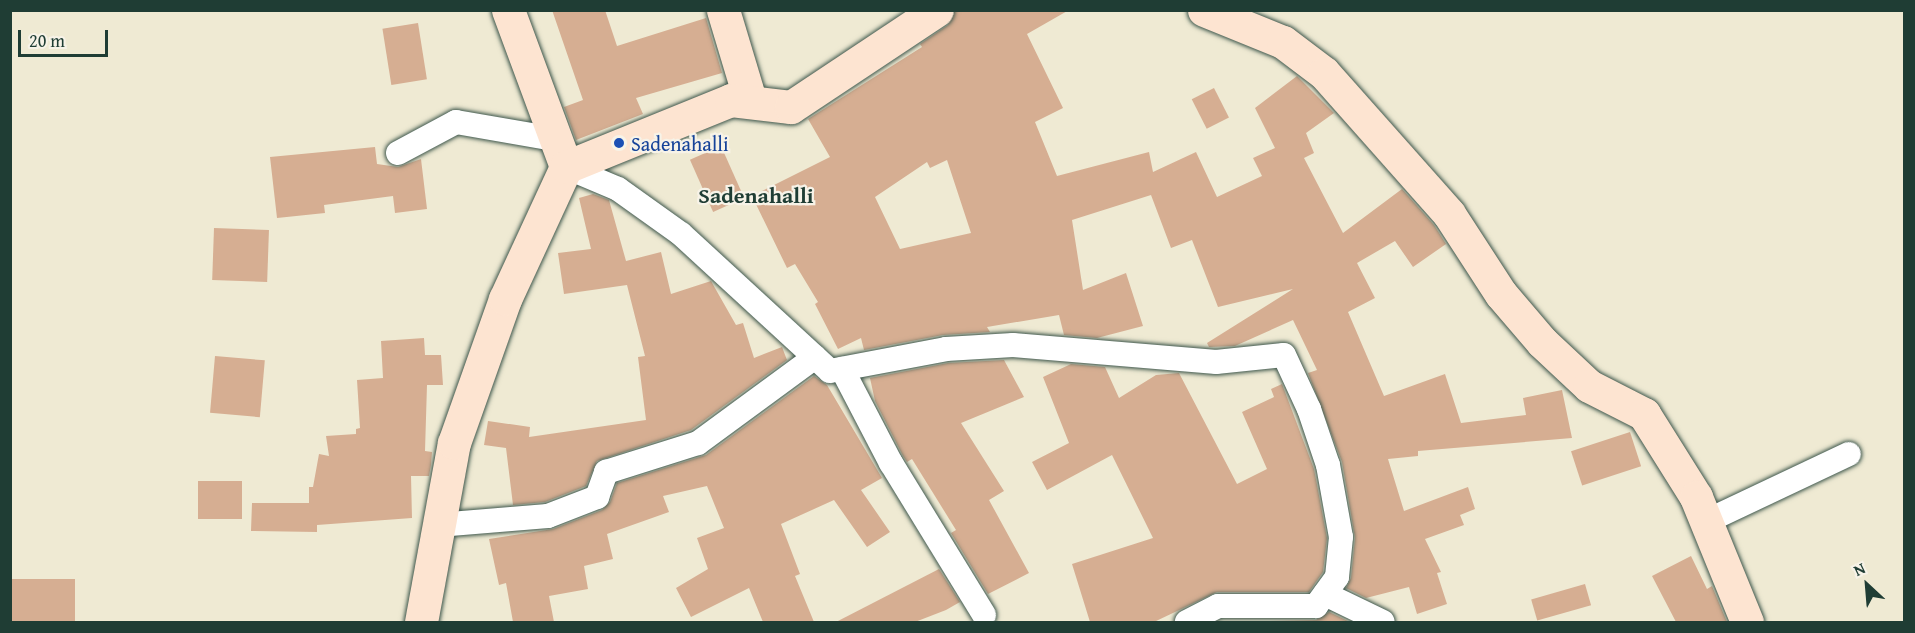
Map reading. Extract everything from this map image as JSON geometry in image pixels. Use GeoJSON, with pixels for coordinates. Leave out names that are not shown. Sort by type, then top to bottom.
{"type":"FeatureCollection","features":[{"type":"Feature","properties":{"kind":"street"},"geometry":{"type":"LineString","coordinates":[[422,622],[454,443],[560,153],[508,10]]}},
{"type":"Feature","properties":{"kind":"street"},"geometry":{"type":"LineString","coordinates":[[723,10],[750,100]]}},
{"type":"Feature","properties":{"kind":"street"},"geometry":{"type":"LineString","coordinates":[[560,153],[731,100],[750,100],[768,106],[790,107],[937,10]]}},
{"type":"Feature","properties":{"kind":"street"},"geometry":{"type":"LineString","coordinates":[[1204,10],[1283,42],[1324,73],[1449,214],[1500,294],[1542,342],[1588,386],[1644,414],[1671,454],[1705,522],[1747,622]]}},
{"type":"Feature","properties":{"kind":"street"},"geometry":{"type":"LineString","coordinates":[[398,153],[456,122],[560,153],[618,189],[681,234],[830,371],[946,349],[1013,345],[1216,362],[1284,355],[1309,409],[1328,465],[1341,537],[1337,577],[1316,606],[1218,606],[1187,622]]}},
{"type":"Feature","properties":{"kind":"street"},"geometry":{"type":"LineString","coordinates":[[438,525],[548,516],[597,497],[606,472],[698,443],[815,357]]}},
{"type":"Feature","properties":{"kind":"street"},"geometry":{"type":"LineString","coordinates":[[842,369],[891,463],[980,620]]}},
{"type":"Feature","properties":{"kind":"street"},"geometry":{"type":"LineString","coordinates":[[1705,522],[1849,454]]}},
{"type":"Feature","properties":{"kind":"street"},"geometry":{"type":"LineString","coordinates":[[1325,594],[1383,622]]}},
{"type":"Feature","properties":{"kind":"building"},"geometry":{"type":"Polygon","coordinates":[[[552,10],[605,10],[617,46],[706,18],[722,73],[636,98],[643,114],[576,140],[564,107],[583,100],[552,10]]]}},
{"type":"Feature","properties":{"kind":"building"},"geometry":{"type":"Polygon","coordinates":[[[955,10],[1069,10],[1027,34],[1063,108],[1035,122],[1057,176],[1149,152],[1153,172],[1196,152],[1217,197],[1262,176],[1253,158],[1275,148],[1255,108],[1297,76],[1334,113],[1306,133],[1314,153],[1304,158],[1343,233],[1402,189],[1434,225],[1446,244],[1413,267],[1395,241],[1357,263],[1375,298],[1348,312],[1384,396],[1445,374],[1461,423],[1526,415],[1523,398],[1562,390],[1572,438],[1418,451],[1418,456],[1388,459],[1404,511],[1468,487],[1475,509],[1460,515],[1464,525],[1425,539],[1441,572],[1437,573],[1447,604],[1417,614],[1409,587],[1366,598],[1346,588],[1351,578],[1355,538],[1342,462],[1308,373],[1317,370],[1293,320],[1235,346],[1209,347],[1207,343],[1293,289],[1218,307],[1192,240],[1171,248],[1151,195],[1072,220],[1083,290],[1126,273],[1143,326],[1097,338],[1064,335],[1059,315],[987,327],[990,332],[943,335],[864,350],[861,338],[838,349],[815,304],[818,302],[795,264],[787,268],[752,196],[830,157],[808,119],[922,47],[920,44],[948,25],[955,10]],[[947,160],[930,168],[927,162],[875,197],[900,249],[971,233],[947,160]]]}},
{"type":"Feature","properties":{"kind":"building"},"geometry":{"type":"Polygon","coordinates":[[[418,23],[427,79],[391,85],[382,29],[418,23]]]}},
{"type":"Feature","properties":{"kind":"building"},"geometry":{"type":"Polygon","coordinates":[[[1214,88],[1229,117],[1207,129],[1192,99],[1214,88]]]}},
{"type":"Feature","properties":{"kind":"building"},"geometry":{"type":"Polygon","coordinates":[[[721,146],[744,198],[713,212],[690,160],[721,146]]]}},
{"type":"Feature","properties":{"kind":"building"},"geometry":{"type":"Polygon","coordinates":[[[375,147],[377,164],[398,167],[421,159],[427,209],[395,213],[393,196],[324,205],[325,213],[277,218],[270,157],[375,147]]]}},
{"type":"Feature","properties":{"kind":"building"},"geometry":{"type":"Polygon","coordinates":[[[593,194],[609,200],[626,261],[661,252],[671,294],[711,281],[736,325],[743,323],[754,358],[782,347],[787,360],[691,430],[597,461],[586,486],[545,502],[513,505],[506,448],[484,445],[488,421],[530,427],[529,437],[646,420],[638,357],[645,356],[627,285],[564,294],[558,253],[591,249],[579,198],[593,194]]]}},
{"type":"Feature","properties":{"kind":"building"},"geometry":{"type":"Polygon","coordinates":[[[214,228],[269,230],[267,282],[212,280],[214,228]]]}},
{"type":"Feature","properties":{"kind":"building"},"geometry":{"type":"Polygon","coordinates":[[[424,338],[425,355],[441,355],[443,385],[427,385],[425,451],[432,452],[431,465],[429,476],[411,476],[412,518],[317,525],[317,532],[251,531],[252,503],[309,503],[309,487],[313,487],[319,454],[329,456],[326,436],[356,434],[356,429],[360,428],[357,380],[383,378],[381,341],[424,338]]]}},
{"type":"Feature","properties":{"kind":"building"},"geometry":{"type":"Polygon","coordinates":[[[215,356],[265,360],[260,417],[210,413],[215,356]]]}},
{"type":"Feature","properties":{"kind":"building"},"geometry":{"type":"Polygon","coordinates":[[[1004,360],[1024,397],[961,423],[1004,491],[989,500],[1029,573],[988,594],[951,533],[956,530],[912,459],[907,462],[903,456],[875,401],[870,378],[948,363],[1004,360]]]}},
{"type":"Feature","properties":{"kind":"building"},"geometry":{"type":"Polygon","coordinates":[[[1071,364],[1105,367],[1119,398],[1156,375],[1179,373],[1237,484],[1267,469],[1242,412],[1274,397],[1271,389],[1282,384],[1314,469],[1327,538],[1323,572],[1309,592],[1217,592],[1154,622],[1090,622],[1072,564],[1153,538],[1112,455],[1047,490],[1032,462],[1069,443],[1043,377],[1071,364]]]}},
{"type":"Feature","properties":{"kind":"building"},"geometry":{"type":"Polygon","coordinates":[[[814,376],[827,385],[882,478],[861,490],[890,532],[867,547],[834,500],[781,524],[800,574],[795,576],[814,622],[763,622],[749,588],[691,617],[676,588],[708,569],[697,538],[724,528],[707,486],[663,496],[669,512],[607,534],[613,559],[584,566],[588,589],[549,596],[554,622],[513,622],[506,583],[499,585],[489,539],[553,529],[602,510],[610,502],[617,483],[706,455],[814,376]]]}},
{"type":"Feature","properties":{"kind":"building"},"geometry":{"type":"Polygon","coordinates":[[[1630,432],[1641,466],[1582,485],[1571,451],[1630,432]]]}},
{"type":"Feature","properties":{"kind":"building"},"geometry":{"type":"Polygon","coordinates":[[[198,481],[242,481],[242,519],[198,519],[198,481]]]}},
{"type":"Feature","properties":{"kind":"building"},"geometry":{"type":"Polygon","coordinates":[[[1691,556],[1707,589],[1712,586],[1727,622],[1676,622],[1652,576],[1691,556]]]}},
{"type":"Feature","properties":{"kind":"building"},"geometry":{"type":"Polygon","coordinates":[[[939,569],[960,602],[946,610],[915,622],[836,622],[939,569]]]}},
{"type":"Feature","properties":{"kind":"building"},"geometry":{"type":"Polygon","coordinates":[[[10,579],[75,579],[75,622],[10,622],[10,579]]]}},
{"type":"Feature","properties":{"kind":"building"},"geometry":{"type":"Polygon","coordinates":[[[1585,584],[1591,605],[1537,621],[1531,599],[1585,584]]]}},
{"type":"Feature","properties":{"kind":"building"},"geometry":{"type":"Polygon","coordinates":[[[1329,612],[1350,622],[1217,622],[1316,620],[1329,612]]]}},
{"type":"Feature","properties":{"kind":"place","name":"Sadenahalli"},"geometry":{"type":"Point","coordinates":[619,143]}},
{"type":"Feature","properties":{"kind":"district","name":"Sadenahalli"},"geometry":{"type":"Point","coordinates":[756,196]}}]}
